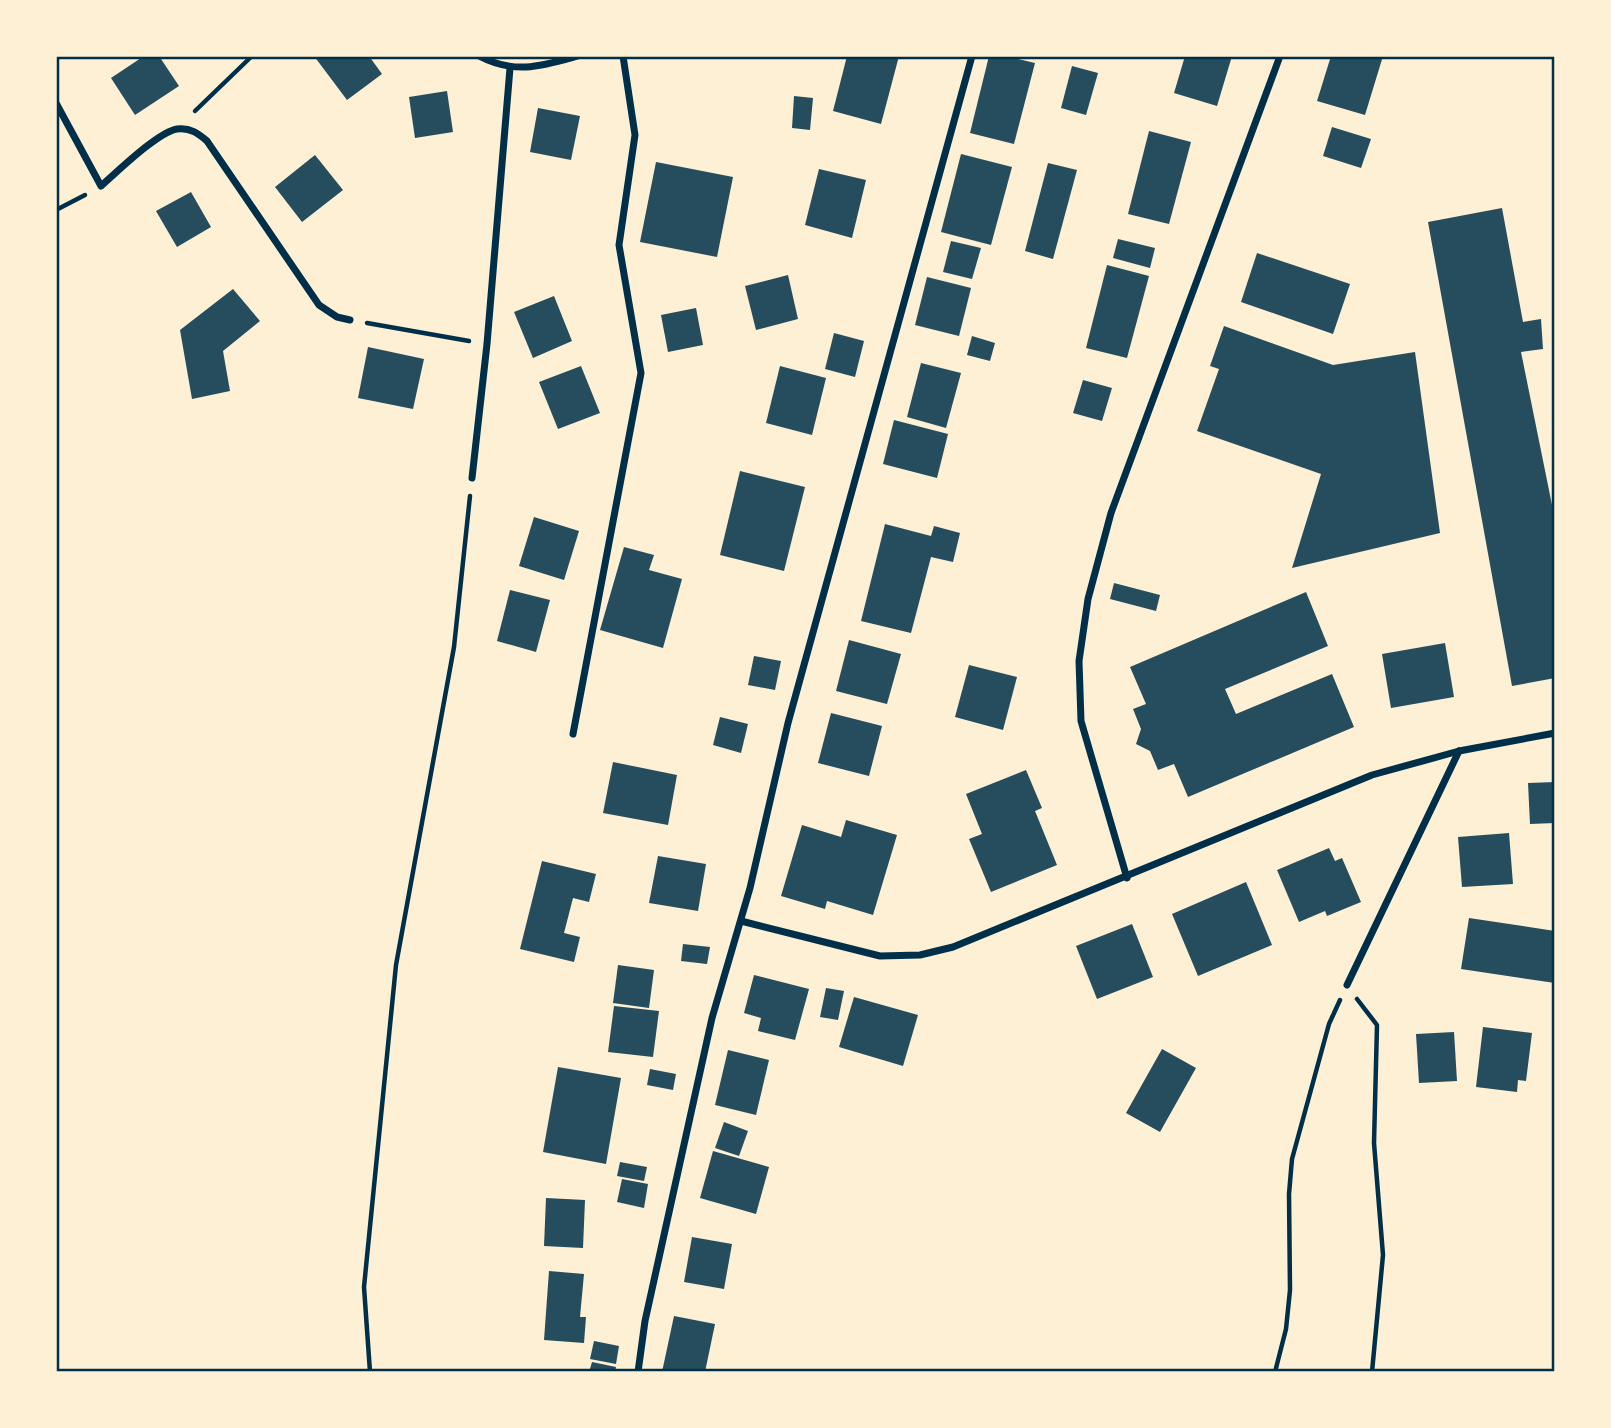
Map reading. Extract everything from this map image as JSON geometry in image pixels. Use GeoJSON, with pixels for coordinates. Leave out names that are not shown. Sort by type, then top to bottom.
{"type":"FeatureCollection","features":[{"type":"Feature","properties":{"kind":"street"},"geometry":{"type":"LineString","coordinates":[[479,56],[510,68],[536,67],[578,56]]}},
{"type":"Feature","properties":{"kind":"street"},"geometry":{"type":"LineString","coordinates":[[573,734],[641,373],[619,245],[635,135],[623,56]]}},
{"type":"Feature","properties":{"kind":"street"},"geometry":{"type":"LineString","coordinates":[[638,1372],[645,1321],[712,1018],[741,921],[789,723],[972,56]]}},
{"type":"Feature","properties":{"kind":"street"},"geometry":{"type":"LineString","coordinates":[[1127,878],[1082,721],[1079,661],[1088,599],[1111,513],[1280,56]]}},
{"type":"Feature","properties":{"kind":"street"},"geometry":{"type":"LineString","coordinates":[[472,478],[487,344],[510,68]]}},
{"type":"Feature","properties":{"kind":"street"},"geometry":{"type":"LineString","coordinates":[[56,103],[101,186],[165,135],[176,129],[198,132],[207,141],[318,305],[337,317],[350,320]]}},
{"type":"Feature","properties":{"kind":"street"},"geometry":{"type":"LineString","coordinates":[[741,921],[880,956],[920,955],[953,947],[1127,878],[1372,775],[1459,751],[1555,733]]}},
{"type":"Feature","properties":{"kind":"street"},"geometry":{"type":"LineString","coordinates":[[1347,985],[1459,751]]}},
{"type":"Feature","properties":{"kind":"path"},"geometry":{"type":"LineString","coordinates":[[192,114],[252,56]]}},
{"type":"Feature","properties":{"kind":"path"},"geometry":{"type":"LineString","coordinates":[[56,210],[101,186]]}},
{"type":"Feature","properties":{"kind":"path"},"geometry":{"type":"LineString","coordinates":[[350,320],[466,340]]}},
{"type":"Feature","properties":{"kind":"path"},"geometry":{"type":"LineString","coordinates":[[370,1372],[364,1287],[397,965],[454,647],[472,478]]}},
{"type":"Feature","properties":{"kind":"path"},"geometry":{"type":"LineString","coordinates":[[1275,1372],[1286,1329],[1290,1290],[1289,1194],[1292,1159],[1329,1024],[1347,985],[1377,1025],[1374,1143],[1383,1255],[1372,1372]]}},
{"type":"Feature","properties":{"kind":"building"},"geometry":{"type":"Polygon","coordinates":[[[144,56],[159,56],[179,86],[135,115],[111,78],[144,56]]]}},
{"type":"Feature","properties":{"kind":"building"},"geometry":{"type":"Polygon","coordinates":[[[314,56],[369,56],[382,74],[347,100],[314,56]]]}},
{"type":"Feature","properties":{"kind":"building"},"geometry":{"type":"Polygon","coordinates":[[[847,56],[899,56],[881,124],[833,111],[847,56]]]}},
{"type":"Feature","properties":{"kind":"building"},"geometry":{"type":"Polygon","coordinates":[[[989,56],[1006,56],[1035,63],[1014,144],[970,133],[989,56]]]}},
{"type":"Feature","properties":{"kind":"building"},"geometry":{"type":"Polygon","coordinates":[[[1185,56],[1232,56],[1217,106],[1174,93],[1185,56]]]}},
{"type":"Feature","properties":{"kind":"building"},"geometry":{"type":"Polygon","coordinates":[[[1331,56],[1383,56],[1365,115],[1317,101],[1331,56]]]}},
{"type":"Feature","properties":{"kind":"building"},"geometry":{"type":"Polygon","coordinates":[[[1072,66],[1098,73],[1086,115],[1061,108],[1072,66]]]}},
{"type":"Feature","properties":{"kind":"building"},"geometry":{"type":"Polygon","coordinates":[[[447,91],[453,132],[415,138],[409,97],[447,91]]]}},
{"type":"Feature","properties":{"kind":"building"},"geometry":{"type":"Polygon","coordinates":[[[794,96],[813,98],[810,130],[792,128],[794,96]]]}},
{"type":"Feature","properties":{"kind":"building"},"geometry":{"type":"Polygon","coordinates":[[[538,108],[580,116],[571,160],[530,152],[538,108]]]}},
{"type":"Feature","properties":{"kind":"building"},"geometry":{"type":"Polygon","coordinates":[[[1332,127],[1371,139],[1361,168],[1323,156],[1332,127]]]}},
{"type":"Feature","properties":{"kind":"building"},"geometry":{"type":"Polygon","coordinates":[[[1149,131],[1191,142],[1169,224],[1128,214],[1149,131]]]}},
{"type":"Feature","properties":{"kind":"building"},"geometry":{"type":"Polygon","coordinates":[[[961,154],[1012,167],[991,245],[941,232],[961,154]]]}},
{"type":"Feature","properties":{"kind":"building"},"geometry":{"type":"Polygon","coordinates":[[[315,155],[343,190],[302,222],[275,187],[315,155]]]}},
{"type":"Feature","properties":{"kind":"building"},"geometry":{"type":"Polygon","coordinates":[[[656,162],[733,177],[717,257],[640,242],[656,162]]]}},
{"type":"Feature","properties":{"kind":"building"},"geometry":{"type":"Polygon","coordinates":[[[1048,163],[1077,170],[1053,259],[1025,251],[1048,163]]]}},
{"type":"Feature","properties":{"kind":"building"},"geometry":{"type":"Polygon","coordinates":[[[819,169],[866,180],[852,238],[805,225],[819,169]]]}},
{"type":"Feature","properties":{"kind":"building"},"geometry":{"type":"Polygon","coordinates":[[[191,192],[211,227],[177,247],[156,211],[191,192]]]}},
{"type":"Feature","properties":{"kind":"building"},"geometry":{"type":"Polygon","coordinates":[[[1502,208],[1523,322],[1541,319],[1543,349],[1521,352],[1552,505],[1555,505],[1555,678],[1512,686],[1428,222],[1502,208]]]}},
{"type":"Feature","properties":{"kind":"building"},"geometry":{"type":"Polygon","coordinates":[[[1118,239],[1155,248],[1150,268],[1113,258],[1118,239]]]}},
{"type":"Feature","properties":{"kind":"building"},"geometry":{"type":"Polygon","coordinates":[[[951,241],[981,248],[972,279],[943,272],[951,241]]]}},
{"type":"Feature","properties":{"kind":"building"},"geometry":{"type":"Polygon","coordinates":[[[1257,253],[1350,284],[1333,334],[1241,302],[1257,253]]]}},
{"type":"Feature","properties":{"kind":"building"},"geometry":{"type":"Polygon","coordinates":[[[1107,265],[1149,276],[1127,358],[1086,348],[1107,265]]]}},
{"type":"Feature","properties":{"kind":"building"},"geometry":{"type":"Polygon","coordinates":[[[788,275],[798,319],[756,330],[745,286],[788,275]]]}},
{"type":"Feature","properties":{"kind":"building"},"geometry":{"type":"Polygon","coordinates":[[[927,277],[971,288],[959,336],[915,325],[927,277]]]}},
{"type":"Feature","properties":{"kind":"building"},"geometry":{"type":"Polygon","coordinates":[[[233,289],[260,321],[223,351],[230,391],[192,399],[180,330],[233,289]]]}},
{"type":"Feature","properties":{"kind":"building"},"geometry":{"type":"Polygon","coordinates":[[[554,296],[572,341],[533,358],[514,312],[554,296]]]}},
{"type":"Feature","properties":{"kind":"building"},"geometry":{"type":"Polygon","coordinates":[[[696,308],[703,345],[668,352],[661,315],[696,308]]]}},
{"type":"Feature","properties":{"kind":"building"},"geometry":{"type":"Polygon","coordinates":[[[1224,326],[1333,365],[1415,352],[1440,533],[1292,568],[1321,474],[1197,431],[1219,369],[1210,366],[1224,326]]]}},
{"type":"Feature","properties":{"kind":"building"},"geometry":{"type":"Polygon","coordinates":[[[834,333],[864,341],[855,377],[825,369],[834,333]]]}},
{"type":"Feature","properties":{"kind":"building"},"geometry":{"type":"Polygon","coordinates":[[[972,336],[995,343],[990,361],[967,355],[972,336]]]}},
{"type":"Feature","properties":{"kind":"building"},"geometry":{"type":"Polygon","coordinates":[[[368,347],[424,359],[413,409],[358,398],[368,347]]]}},
{"type":"Feature","properties":{"kind":"building"},"geometry":{"type":"Polygon","coordinates":[[[921,363],[961,373],[946,428],[907,417],[921,363]]]}},
{"type":"Feature","properties":{"kind":"building"},"geometry":{"type":"Polygon","coordinates":[[[581,366],[600,413],[558,429],[539,382],[581,366]]]}},
{"type":"Feature","properties":{"kind":"building"},"geometry":{"type":"Polygon","coordinates":[[[780,366],[826,378],[812,435],[766,423],[780,366]]]}},
{"type":"Feature","properties":{"kind":"building"},"geometry":{"type":"Polygon","coordinates":[[[1083,380],[1112,388],[1102,421],[1073,413],[1083,380]]]}},
{"type":"Feature","properties":{"kind":"building"},"geometry":{"type":"Polygon","coordinates":[[[894,420],[948,434],[937,478],[883,464],[894,420]]]}},
{"type":"Feature","properties":{"kind":"building"},"geometry":{"type":"Polygon","coordinates":[[[740,471],[805,487],[784,571],[720,555],[740,471]]]}},
{"type":"Feature","properties":{"kind":"building"},"geometry":{"type":"Polygon","coordinates":[[[534,517],[579,531],[564,580],[519,566],[534,517]]]}},
{"type":"Feature","properties":{"kind":"building"},"geometry":{"type":"Polygon","coordinates":[[[885,524],[931,536],[934,526],[960,533],[953,562],[931,557],[911,633],[861,621],[885,524]]]}},
{"type":"Feature","properties":{"kind":"building"},"geometry":{"type":"Polygon","coordinates":[[[624,547],[654,555],[649,570],[682,579],[663,648],[600,630],[624,547]]]}},
{"type":"Feature","properties":{"kind":"building"},"geometry":{"type":"Polygon","coordinates":[[[1114,583],[1160,595],[1156,611],[1110,599],[1114,583]]]}},
{"type":"Feature","properties":{"kind":"building"},"geometry":{"type":"Polygon","coordinates":[[[510,590],[550,600],[536,652],[497,641],[510,590]]]}},
{"type":"Feature","properties":{"kind":"building"},"geometry":{"type":"Polygon","coordinates":[[[1306,592],[1328,646],[1225,689],[1236,714],[1332,674],[1354,727],[1188,797],[1174,764],[1158,770],[1150,751],[1136,744],[1141,729],[1133,709],[1146,704],[1130,667],[1306,592]]]}},
{"type":"Feature","properties":{"kind":"building"},"geometry":{"type":"Polygon","coordinates":[[[849,640],[901,654],[887,704],[836,691],[849,640]]]}},
{"type":"Feature","properties":{"kind":"building"},"geometry":{"type":"Polygon","coordinates":[[[1445,643],[1454,697],[1391,708],[1382,654],[1445,643]]]}},
{"type":"Feature","properties":{"kind":"building"},"geometry":{"type":"Polygon","coordinates":[[[754,656],[781,661],[775,690],[748,685],[754,656]]]}},
{"type":"Feature","properties":{"kind":"building"},"geometry":{"type":"Polygon","coordinates":[[[969,665],[1017,677],[1003,730],[955,717],[969,665]]]}},
{"type":"Feature","properties":{"kind":"building"},"geometry":{"type":"Polygon","coordinates":[[[831,713],[882,726],[869,776],[818,763],[831,713]]]}},
{"type":"Feature","properties":{"kind":"building"},"geometry":{"type":"Polygon","coordinates":[[[720,717],[748,724],[741,753],[713,745],[720,717]]]}},
{"type":"Feature","properties":{"kind":"building"},"geometry":{"type":"Polygon","coordinates":[[[613,762],[677,775],[668,825],[603,813],[613,762]]]}},
{"type":"Feature","properties":{"kind":"building"},"geometry":{"type":"Polygon","coordinates":[[[1026,770],[1042,808],[1035,811],[1057,865],[991,892],[969,839],[982,834],[966,794],[1026,770]]]}},
{"type":"Feature","properties":{"kind":"building"},"geometry":{"type":"Polygon","coordinates":[[[1555,782],[1555,823],[1530,824],[1528,783],[1555,782]]]}},
{"type":"Feature","properties":{"kind":"building"},"geometry":{"type":"Polygon","coordinates":[[[846,820],[897,835],[873,915],[827,901],[825,909],[781,896],[802,825],[841,837],[846,820]]]}},
{"type":"Feature","properties":{"kind":"building"},"geometry":{"type":"Polygon","coordinates":[[[1509,833],[1513,884],[1462,887],[1458,837],[1509,833]]]}},
{"type":"Feature","properties":{"kind":"building"},"geometry":{"type":"Polygon","coordinates":[[[1329,848],[1335,861],[1342,858],[1361,902],[1327,916],[1325,911],[1299,922],[1277,870],[1329,848]]]}},
{"type":"Feature","properties":{"kind":"building"},"geometry":{"type":"Polygon","coordinates":[[[658,856],[706,864],[698,911],[649,903],[658,856]]]}},
{"type":"Feature","properties":{"kind":"building"},"geometry":{"type":"Polygon","coordinates":[[[542,861],[596,874],[589,902],[573,898],[564,933],[580,937],[574,962],[520,949],[542,861]]]}},
{"type":"Feature","properties":{"kind":"building"},"geometry":{"type":"Polygon","coordinates":[[[1246,882],[1272,945],[1198,976],[1172,914],[1246,882]]]}},
{"type":"Feature","properties":{"kind":"building"},"geometry":{"type":"Polygon","coordinates":[[[1469,918],[1555,931],[1555,983],[1461,969],[1469,918]]]}},
{"type":"Feature","properties":{"kind":"building"},"geometry":{"type":"Polygon","coordinates":[[[1132,924],[1153,977],[1097,999],[1076,946],[1132,924]]]}},
{"type":"Feature","properties":{"kind":"building"},"geometry":{"type":"Polygon","coordinates":[[[683,944],[710,947],[707,964],[681,961],[683,944]]]}},
{"type":"Feature","properties":{"kind":"building"},"geometry":{"type":"Polygon","coordinates":[[[618,965],[654,970],[649,1008],[613,1003],[618,965]]]}},
{"type":"Feature","properties":{"kind":"building"},"geometry":{"type":"Polygon","coordinates":[[[754,975],[809,989],[795,1040],[758,1031],[761,1018],[744,1013],[754,975]]]}},
{"type":"Feature","properties":{"kind":"building"},"geometry":{"type":"Polygon","coordinates":[[[826,988],[844,991],[838,1020],[820,1017],[826,988]]]}},
{"type":"Feature","properties":{"kind":"building"},"geometry":{"type":"Polygon","coordinates":[[[854,997],[918,1015],[903,1066],[839,1047],[854,997]]]}},
{"type":"Feature","properties":{"kind":"building"},"geometry":{"type":"Polygon","coordinates":[[[614,1006],[659,1011],[653,1057],[608,1052],[614,1006]]]}},
{"type":"Feature","properties":{"kind":"building"},"geometry":{"type":"Polygon","coordinates":[[[1483,1027],[1532,1033],[1526,1081],[1518,1080],[1517,1092],[1476,1087],[1483,1027]]]}},
{"type":"Feature","properties":{"kind":"building"},"geometry":{"type":"Polygon","coordinates":[[[1454,1032],[1457,1081],[1419,1083],[1416,1034],[1454,1032]]]}},
{"type":"Feature","properties":{"kind":"building"},"geometry":{"type":"Polygon","coordinates":[[[1162,1049],[1196,1068],[1160,1132],[1126,1113],[1162,1049]]]}},
{"type":"Feature","properties":{"kind":"building"},"geometry":{"type":"Polygon","coordinates":[[[728,1050],[769,1060],[756,1115],[715,1105],[728,1050]]]}},
{"type":"Feature","properties":{"kind":"building"},"geometry":{"type":"Polygon","coordinates":[[[558,1067],[621,1078],[606,1164],[543,1152],[558,1067]]]}},
{"type":"Feature","properties":{"kind":"building"},"geometry":{"type":"Polygon","coordinates":[[[650,1069],[676,1074],[673,1090],[647,1085],[650,1069]]]}},
{"type":"Feature","properties":{"kind":"building"},"geometry":{"type":"Polygon","coordinates":[[[724,1122],[748,1131],[739,1156],[715,1148],[724,1122]]]}},
{"type":"Feature","properties":{"kind":"building"},"geometry":{"type":"Polygon","coordinates":[[[713,1151],[769,1167],[756,1214],[700,1198],[713,1151]]]}},
{"type":"Feature","properties":{"kind":"building"},"geometry":{"type":"Polygon","coordinates":[[[620,1162],[647,1167],[644,1181],[617,1176],[620,1162]]]}},
{"type":"Feature","properties":{"kind":"building"},"geometry":{"type":"Polygon","coordinates":[[[622,1179],[648,1184],[644,1208],[617,1202],[622,1179]]]}},
{"type":"Feature","properties":{"kind":"building"},"geometry":{"type":"Polygon","coordinates":[[[546,1198],[585,1200],[583,1248],[544,1246],[546,1198]]]}},
{"type":"Feature","properties":{"kind":"building"},"geometry":{"type":"Polygon","coordinates":[[[692,1237],[732,1244],[724,1289],[684,1282],[692,1237]]]}},
{"type":"Feature","properties":{"kind":"building"},"geometry":{"type":"Polygon","coordinates":[[[549,1271],[584,1274],[580,1317],[586,1317],[584,1343],[544,1340],[549,1271]]]}},
{"type":"Feature","properties":{"kind":"building"},"geometry":{"type":"Polygon","coordinates":[[[674,1316],[715,1324],[705,1372],[662,1372],[674,1316]]]}},
{"type":"Feature","properties":{"kind":"building"},"geometry":{"type":"Polygon","coordinates":[[[594,1341],[619,1346],[616,1364],[590,1359],[594,1341]]]}},
{"type":"Feature","properties":{"kind":"building"},"geometry":{"type":"Polygon","coordinates":[[[592,1362],[616,1367],[615,1372],[589,1372],[592,1362]]]}}]}
